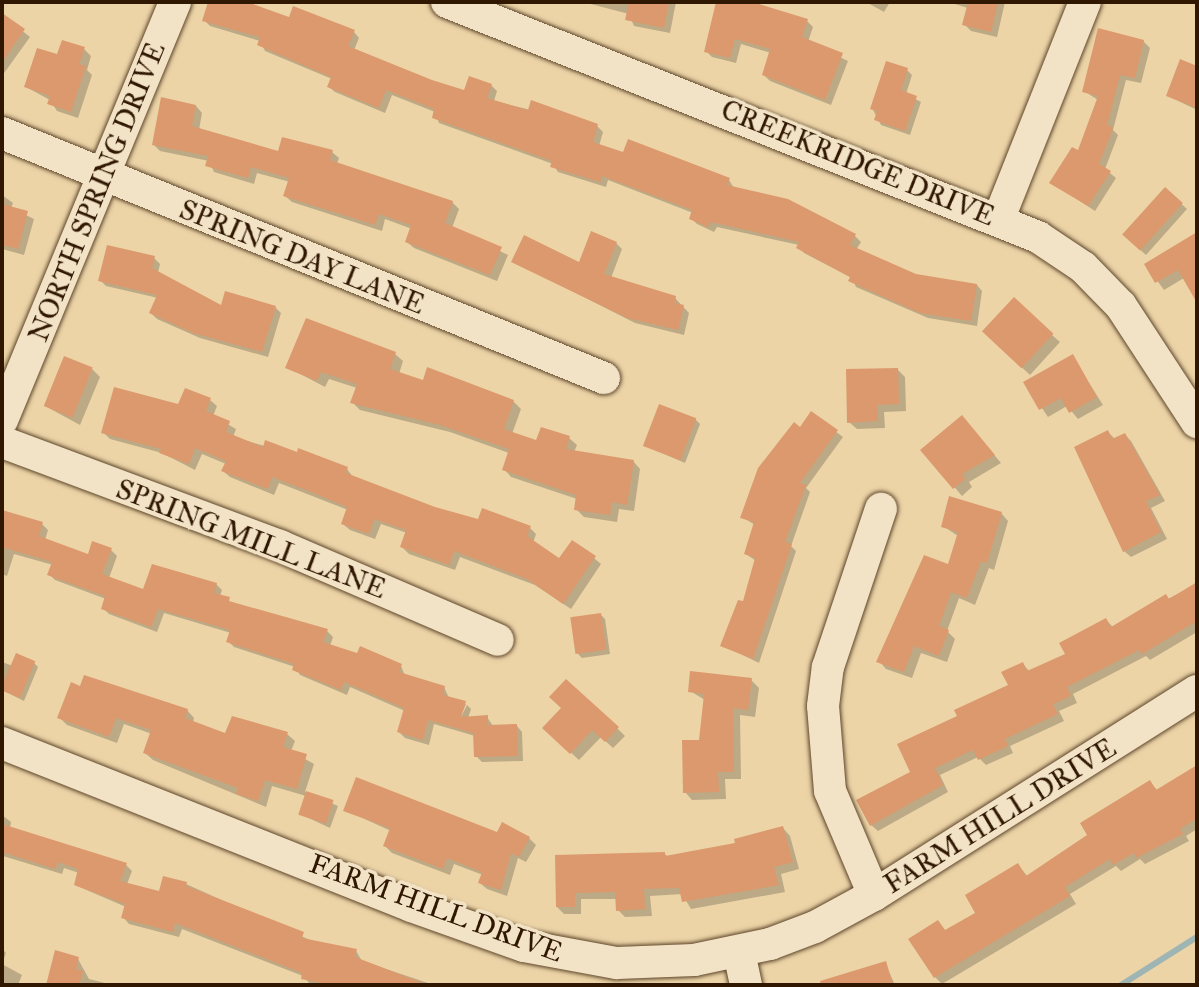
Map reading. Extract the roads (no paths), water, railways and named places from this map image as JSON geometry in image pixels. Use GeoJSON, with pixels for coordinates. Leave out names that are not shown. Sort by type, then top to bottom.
{"type":"FeatureCollection","features":[{"type":"Feature","properties":{"kind":"street","name":"NORTH SPRING DRIVE"},"geometry":{"type":"LineString","coordinates":[[2,420],[105,177],[174,2]]}},
{"type":"Feature","properties":{"kind":"street","name":"CREEKRIDGE DRIVE"},"geometry":{"type":"LineString","coordinates":[[447,2],[999,218],[1038,237],[1083,267],[1121,306],[1197,422]]}},
{"type":"Feature","properties":{"kind":"street"},"geometry":{"type":"LineString","coordinates":[[999,218],[1085,2]]}},
{"type":"Feature","properties":{"kind":"street","name":"SPRING DAY LANE"},"geometry":{"type":"LineString","coordinates":[[2,133],[604,378]]}},
{"type":"Feature","properties":{"kind":"street","name":"SPRING MILL LANE"},"geometry":{"type":"LineString","coordinates":[[2,442],[280,546],[498,640]]}},
{"type":"Feature","properties":{"kind":"street"},"geometry":{"type":"LineString","coordinates":[[874,895],[830,791],[823,706],[828,667],[881,509]]}},
{"type":"Feature","properties":{"kind":"street","name":"FARM HILL DRIVE"},"geometry":{"type":"LineString","coordinates":[[2,743],[411,906],[524,946],[617,963],[694,960],[739,952],[815,927],[874,895],[1197,691]]}},
{"type":"Feature","properties":{"kind":"street"},"geometry":{"type":"LineString","coordinates":[[739,952],[746,985]]}},
{"type":"Feature","properties":{"kind":"waterway"},"geometry":{"type":"LineString","coordinates":[[1121,985],[1197,937]]}}]}
